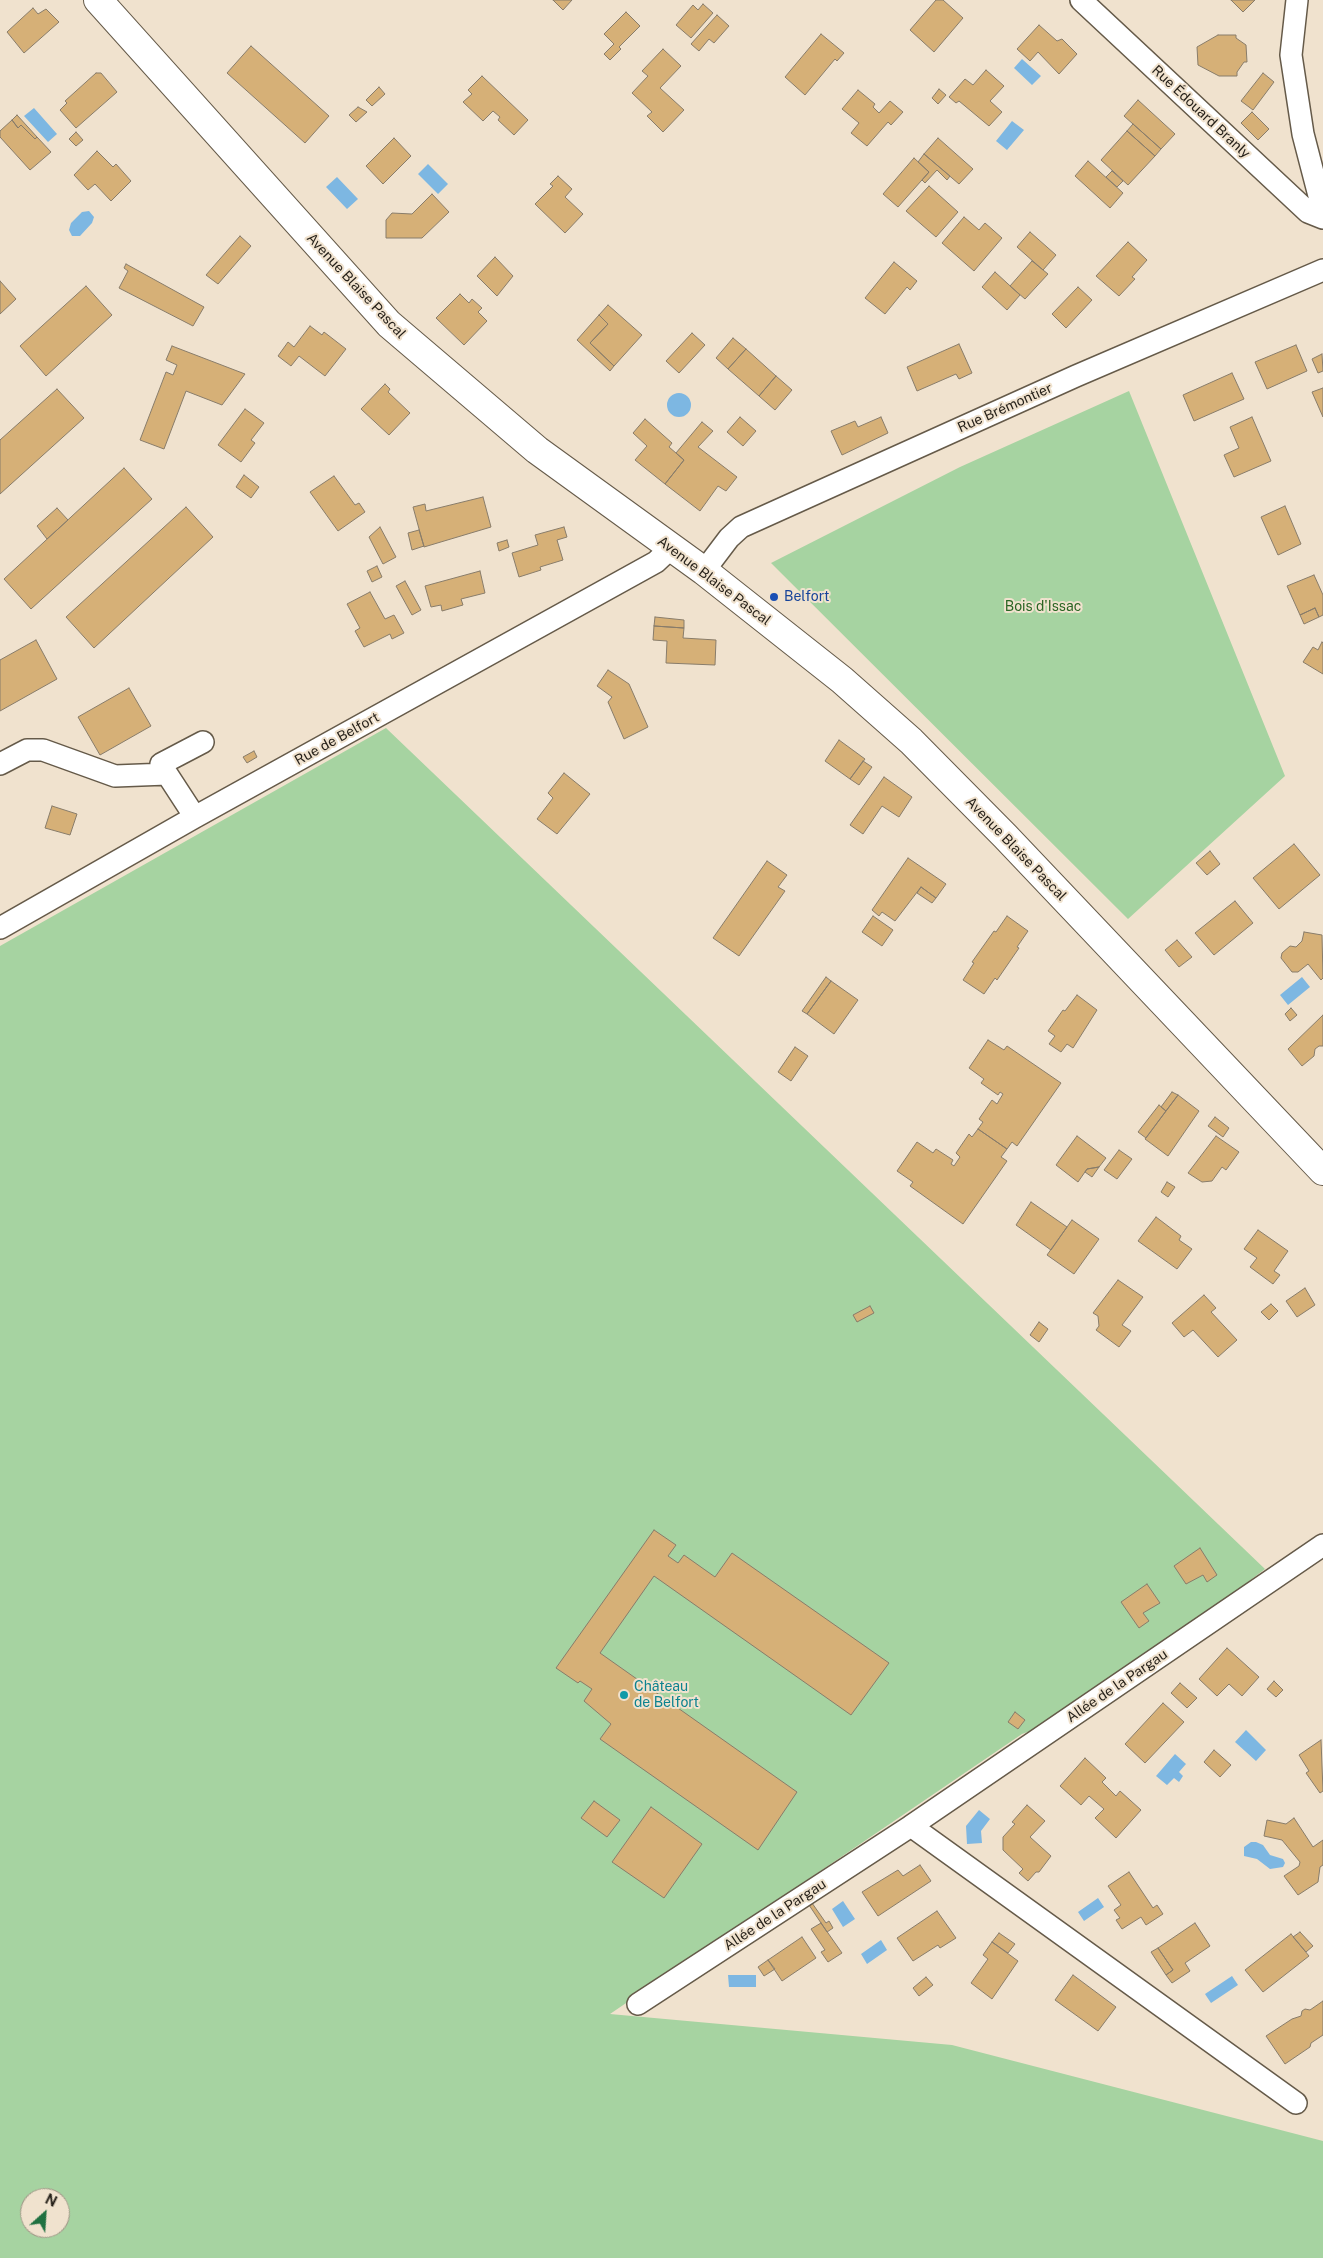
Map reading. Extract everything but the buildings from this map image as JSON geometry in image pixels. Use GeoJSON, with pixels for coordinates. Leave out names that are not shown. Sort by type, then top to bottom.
{"type":"FeatureCollection","features":[{"type":"Feature","properties":{"kind":"main road","name":"Avenue Blaise Pascal"},"geometry":{"type":"LineString","coordinates":[[98,0],[388,324],[536,450],[704,571],[842,680],[911,741],[1005,836],[1323,1171]]}},
{"type":"Feature","properties":{"kind":"street","name":"Rue Édouard Branly"},"geometry":{"type":"LineString","coordinates":[[1082,0],[1308,212],[1323,218]]}},
{"type":"Feature","properties":{"kind":"street"},"geometry":{"type":"LineString","coordinates":[[1297,0],[1291,55],[1303,134],[1323,211]]}},
{"type":"Feature","properties":{"kind":"street","name":"Rue Brémontier"},"geometry":{"type":"LineString","coordinates":[[704,571],[729,538],[742,527],[1076,376],[1323,270]]}},
{"type":"Feature","properties":{"kind":"street","name":"Rue de Belfort"},"geometry":{"type":"LineString","coordinates":[[0,928],[656,562],[672,547]]}},
{"type":"Feature","properties":{"kind":"street"},"geometry":{"type":"LineString","coordinates":[[195,818],[161,764],[203,742]]}},
{"type":"Feature","properties":{"kind":"street"},"geometry":{"type":"LineString","coordinates":[[0,764],[27,750],[43,750],[115,776],[167,774]]}},
{"type":"Feature","properties":{"kind":"street","name":"Allée de la Pargau"},"geometry":{"type":"LineString","coordinates":[[638,2004],[911,1826],[1323,1545]]}},
{"type":"Feature","properties":{"kind":"street"},"geometry":{"type":"LineString","coordinates":[[911,1826],[1296,2103]]}},
{"type":"Feature","properties":{"kind":"green space","name":"Bois d'Issac"},"geometry":{"type":"Polygon","coordinates":[[[1129,391],[1285,776],[1128,919],[771,563],[960,467],[1129,391]]]}},
{"type":"Feature","properties":{"kind":"green space"},"geometry":{"type":"Polygon","coordinates":[[[386,728],[1265,1569],[1074,1715],[1022,1734],[610,2014],[952,2045],[1323,2141],[1323,2258],[0,2258],[0,946],[386,728]]]}},
{"type":"Feature","properties":{"kind":"water"},"geometry":{"type":"Polygon","coordinates":[[[1022,59],[1041,76],[1032,85],[1014,68],[1022,59]]]}},
{"type":"Feature","properties":{"kind":"water"},"geometry":{"type":"Polygon","coordinates":[[[34,108],[57,134],[48,142],[24,116],[34,108]]]}},
{"type":"Feature","properties":{"kind":"water"},"geometry":{"type":"Polygon","coordinates":[[[1012,121],[1024,130],[1007,150],[996,141],[1012,121]]]}},
{"type":"Feature","properties":{"kind":"water"},"geometry":{"type":"Polygon","coordinates":[[[428,164],[448,184],[438,194],[418,174],[428,164]]]}},
{"type":"Feature","properties":{"kind":"water"},"geometry":{"type":"Polygon","coordinates":[[[337,177],[358,199],[347,209],[326,187],[337,177]]]}},
{"type":"Feature","properties":{"kind":"water"},"geometry":{"type":"Polygon","coordinates":[[[89,211],[94,217],[92,223],[80,236],[72,236],[69,230],[71,223],[82,212],[89,211]]]}},
{"type":"Feature","properties":{"kind":"water"},"geometry":{"type":"Polygon","coordinates":[[[679,393],[684,394],[690,400],[690,410],[684,416],[679,417],[674,416],[668,410],[667,405],[668,400],[674,394],[679,393]]]}},
{"type":"Feature","properties":{"kind":"water"},"geometry":{"type":"Polygon","coordinates":[[[1302,977],[1310,987],[1288,1005],[1280,995],[1302,977]]]}},
{"type":"Feature","properties":{"kind":"water"},"geometry":{"type":"Polygon","coordinates":[[[1246,1730],[1266,1750],[1256,1761],[1235,1742],[1246,1730]]]}},
{"type":"Feature","properties":{"kind":"water"},"geometry":{"type":"Polygon","coordinates":[[[1175,1754],[1186,1764],[1179,1772],[1183,1776],[1179,1782],[1174,1778],[1167,1785],[1156,1776],[1175,1754]]]}},
{"type":"Feature","properties":{"kind":"water"},"geometry":{"type":"Polygon","coordinates":[[[979,1810],[990,1819],[981,1831],[982,1843],[967,1844],[966,1826],[979,1810]]]}},
{"type":"Feature","properties":{"kind":"water"},"geometry":{"type":"Polygon","coordinates":[[[1251,1842],[1263,1845],[1270,1855],[1283,1859],[1285,1863],[1283,1867],[1270,1869],[1257,1859],[1244,1856],[1244,1847],[1251,1842]]]}},
{"type":"Feature","properties":{"kind":"water"},"geometry":{"type":"Polygon","coordinates":[[[1098,1898],[1104,1907],[1084,1921],[1078,1912],[1098,1898]]]}},
{"type":"Feature","properties":{"kind":"water"},"geometry":{"type":"Polygon","coordinates":[[[843,1901],[855,1919],[843,1927],[832,1909],[843,1901]]]}},
{"type":"Feature","properties":{"kind":"water"},"geometry":{"type":"Polygon","coordinates":[[[881,1940],[887,1950],[867,1964],[861,1954],[881,1940]]]}},
{"type":"Feature","properties":{"kind":"water"},"geometry":{"type":"Polygon","coordinates":[[[728,1975],[756,1975],[756,1987],[729,1987],[728,1975]]]}},
{"type":"Feature","properties":{"kind":"water"},"geometry":{"type":"Polygon","coordinates":[[[1232,1976],[1238,1985],[1211,2003],[1205,1994],[1232,1976]]]}},
{"type":"Feature","properties":{"kind":"place","name":"Belfort"},"geometry":{"type":"Point","coordinates":[774,597]}},
{"type":"Feature","properties":{"kind":"place","name":"Château de Belfort"},"geometry":{"type":"Point","coordinates":[624,1695]}}]}
